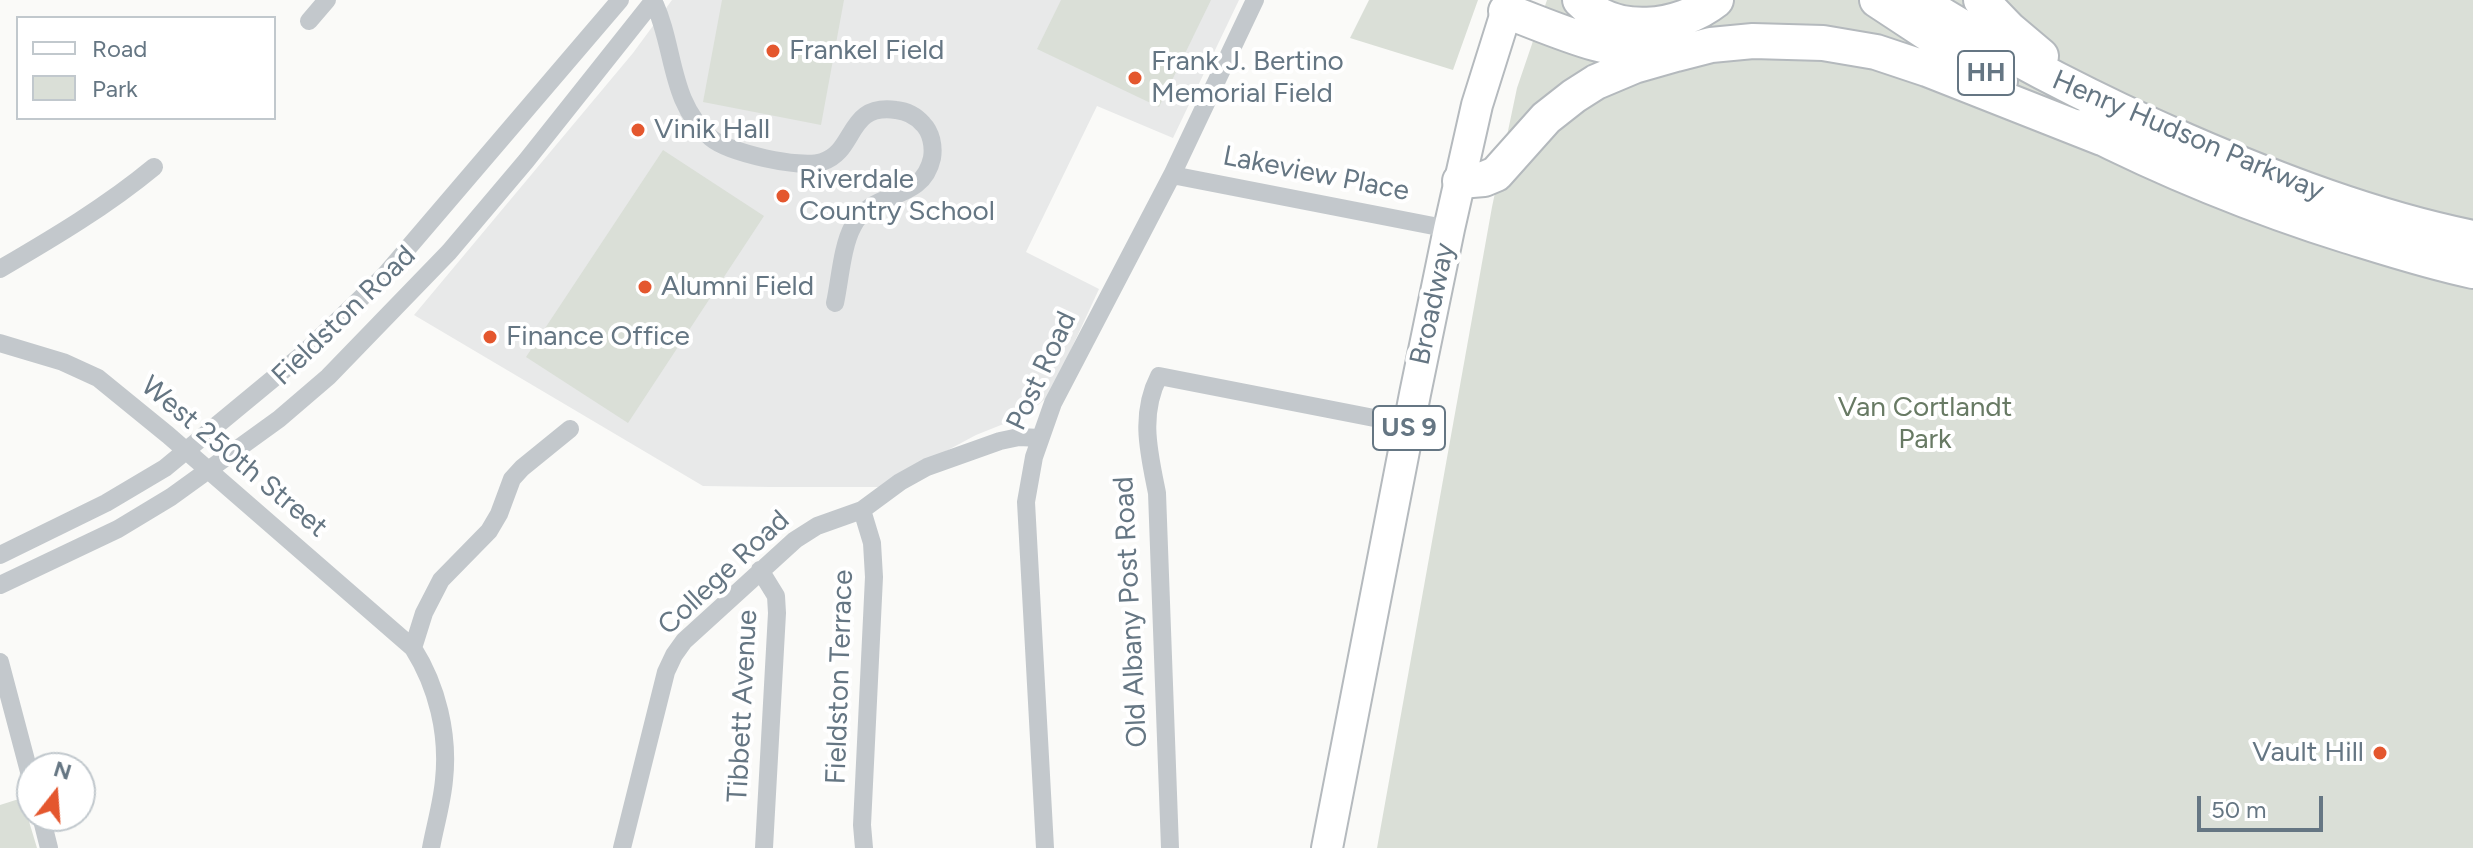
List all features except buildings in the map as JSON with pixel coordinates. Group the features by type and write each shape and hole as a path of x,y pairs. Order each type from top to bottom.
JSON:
{"highway":[{"path":"1580,0 1602,17 1646,25 1688,16 1716,0"},
{"name":"Henry Hudson Parkway","path":"1877,0 2008,86 2113,125 2208,150 2295,185 2418,225 2473,238"},
{"name":"Henry Hudson Parkway","path":"1918,0 2013,58 2185,177 2299,220 2431,262 2473,271"},
{"path":"1981,0 2113,125"},
{"path":"1508,5 1591,42 1624,50 1656,52 1775,40 1863,49 2113,125"},
{"path":"1460,181 1484,179 1496,174 1546,118 1581,90 1634,66 1701,47"}],"main road":[{"name":"Broadway","path":"1327,848 1449,229 1484,80 1508,5"}],"street":[{"path":"309,21 327,0"},
{"name":"Fieldston Road","path":"0,555 106,503 165,468 303,354 384,276 620,0"},
{"path":"654,0 666,29 686,109 706,133 728,148 744,154 808,165 825,162 840,151 856,123 869,113 886,109 902,111 916,117 925,126 933,149 928,170 914,187 876,201 852,226 835,303"},
{"name":"Fieldston Road","path":"0,585 118,529 171,497 279,419 328,377 449,252 654,0"},
{"name":"Post Road","path":"1045,848 1026,502 1034,457 1053,403 1172,175 1255,0"},
{"path":"0,269 127,189 154,167"},
{"name":"Lakeview Place","path":"1172,175 1449,229"},
{"name":"West 250th Street","path":"0,343 63,362 98,378 413,648"},
{"name":"Old Albany Post Road","path":"1170,848 1157,493 1146,427 1152,389 1159,376 1410,425"},
{"path":"431,848 444,780 444,745 441,716 427,670 413,648 424,613 441,580 489,531 512,479 570,429"},
{"name":"College Road","path":"622,848 666,672 684,641 760,570 817,526 862,510 927,467 1000,441 1019,437 1040,438"},
{"name":"Fieldston Terrace","path":"862,510 872,543 874,577 862,825 864,848"},
{"name":"Tibbett Avenue","path":"760,570 776,596 777,613 764,848"},
{"path":"0,662 24,752"}],"shaded area":[{"name":"Riverdale Country School","path":"672,0 1239,0 1173,138 1097,106 1026,252 1099,289 1050,395 1026,415 976,435 879,487 770,487 703,486 414,315 633,53"}],"green space":[{"name":"Frankel Field","path":"722,0 844,0 821,125 703,102"},
{"name":"Frank J. Bertino Memorial Field","path":"1061,0 1211,0 1159,107 1037,49"},
{"path":"1369,0 1478,0 1453,70 1350,38"},
{"name":"Van Cortlandt Park","path":"1547,0 2473,0 2473,848 1377,848 1492,207 1517,88"},
{"name":"Alumni Field","path":"663,150 764,216 628,423 526,357"},
{"path":"16,800 16,832 32,832 37,848 0,848 0,805"}],"place":[{"name":"Frankel Field","path":"773,51"},
{"name":"Frank J. Bertino Memorial Field","path":"1135,78"},
{"name":"Vinik Hall","path":"638,130"},
{"name":"Riverdale Country School","path":"783,196"},
{"name":"Alumni Field","path":"645,287"},
{"name":"Finance Office","path":"490,337"},
{"name":"Vault Hill","path":"2380,753"}]}
